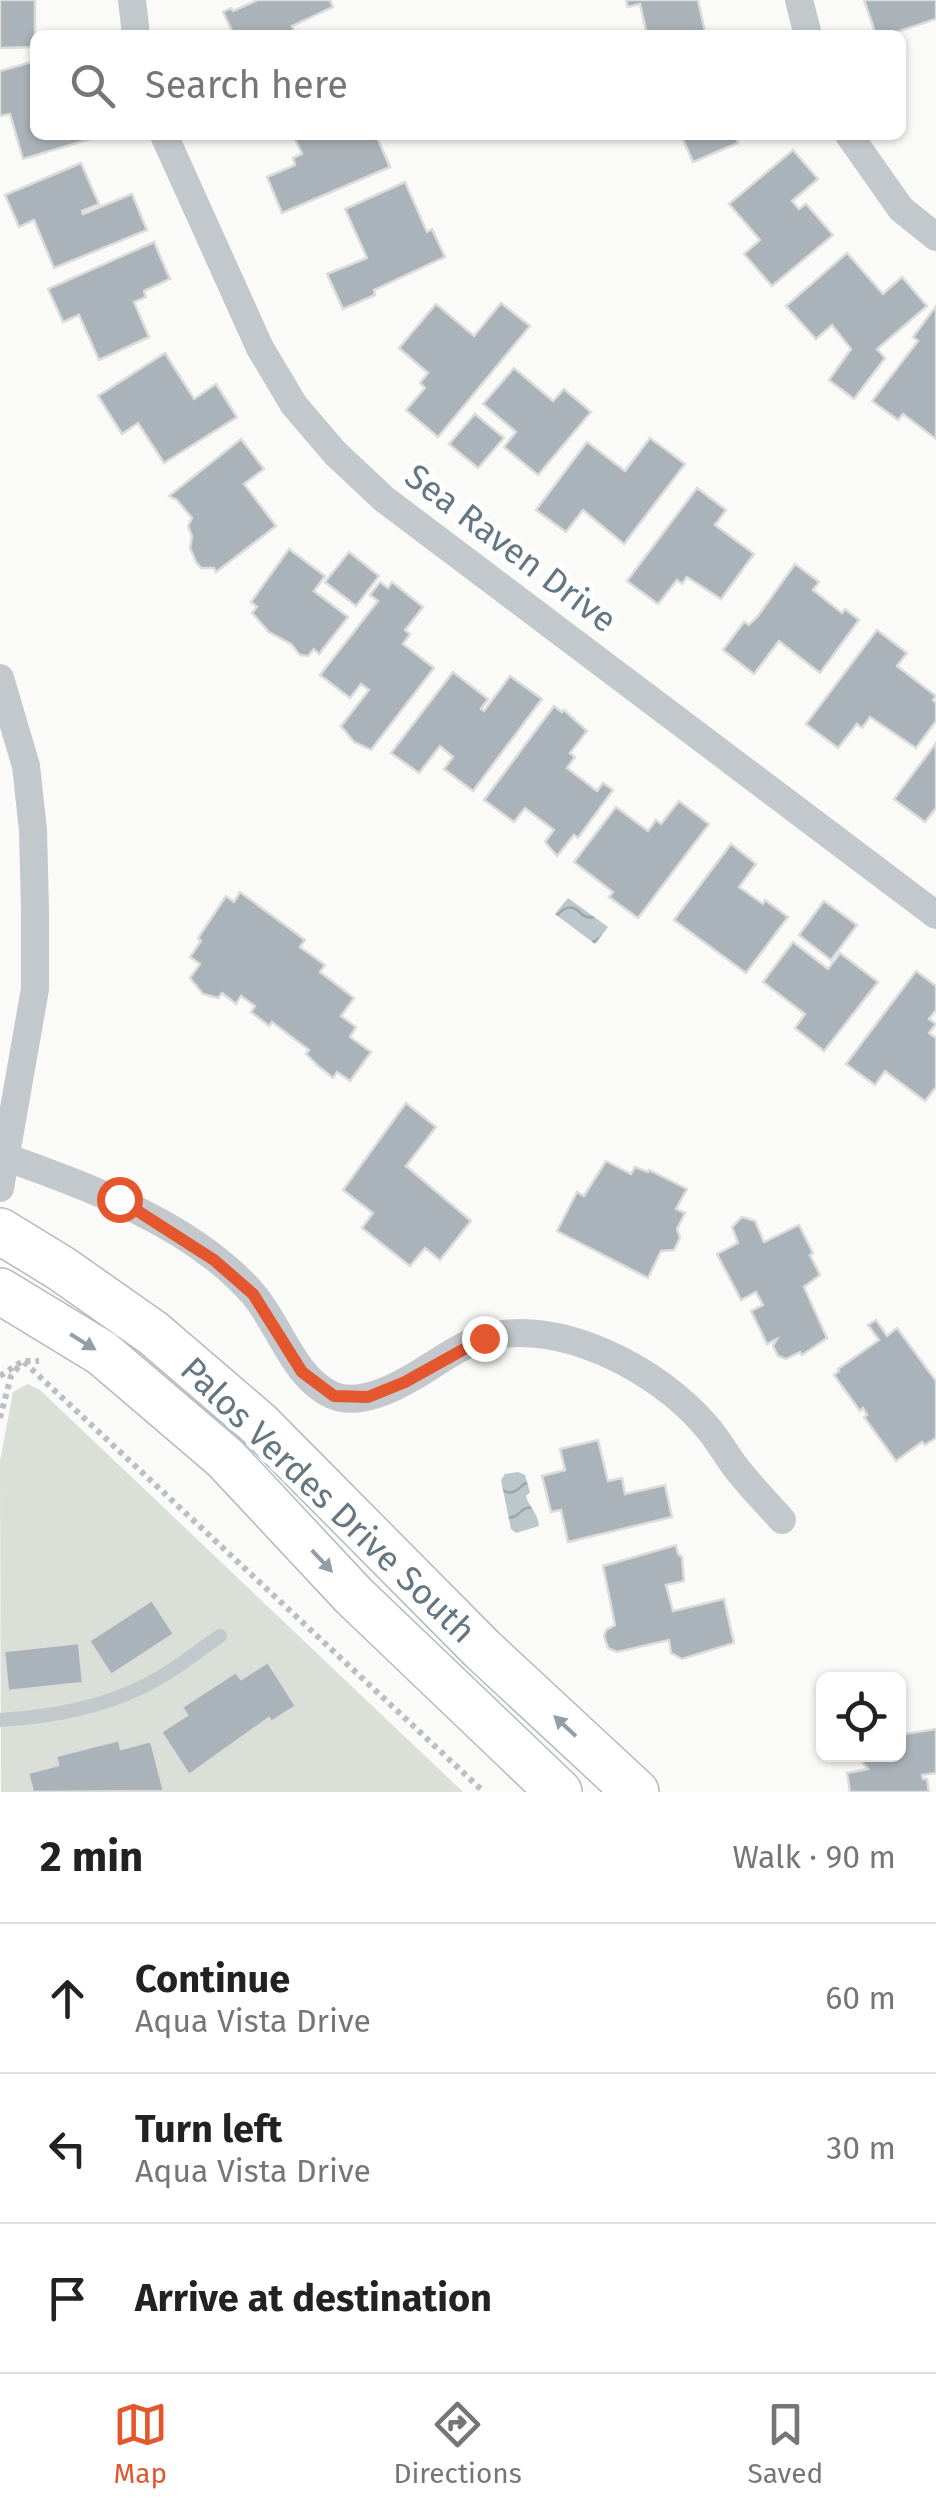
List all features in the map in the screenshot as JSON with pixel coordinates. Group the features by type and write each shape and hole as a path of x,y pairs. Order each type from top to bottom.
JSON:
{"main road":[{"name":"Palos Verdes Drive South","path":"0,1231 153,1333 258,1424 468,1636 636,1792"},
{"name":"Palos Verdes Drive South","path":"0,1291 102,1353 225,1458 354,1596 560,1792"}],"street":[{"path":"132,0 135,30"},
{"path":"799,0 807,30"},
{"name":"Sea Raven Drive","path":"166,140 260,348 294,406 335,453 384,499 936,916"},
{"path":"853,140 901,209 936,237"},
{"path":"0,678 26,766 35,910 35,989 0,1188"},
{"path":"5,1157 119,1199 214,1260 253,1294 302,1372 334,1396 368,1397 405,1382 484,1338 561,1336 649,1376 705,1424 738,1471 782,1520"}],"lane":[{"path":"0,1720 58,1714 108,1702 146,1686 220,1636"}],"path":[{"path":"0,1376 23,1361"},
{"path":"0,1418 11,1376 23,1361"},
{"path":"23,1361 484,1792"}],"shaded area":[{"path":"28,1384 40,1390 463,1792 1,1792 0,1461 13,1392"}],"water":[{"path":"568,898 608,927 595,944 555,914"},
{"path":"505,1474 525,1475 530,1492 526,1496 539,1526 516,1533 511,1529 501,1480"}],"building":[{"path":"0,0 35,0 35,30 30,30 30,47 0,48"},
{"path":"258,0 330,0 333,7 292,26 294,30 232,30 223,12 231,8 233,11"},
{"path":"626,0 698,0 705,30 646,30 640,4 628,7"},
{"path":"864,0 936,0 936,19 903,30 874,30"},
{"path":"30,62 30,140 87,140 23,159 10,114 0,116 0,71"},
{"path":"295,140 378,140 390,167 282,213 267,177 295,165 293,158 302,154"},
{"path":"683,140 737,140 738,143 693,162"},
{"path":"793,150 818,179 792,201 799,209 806,204 833,235 772,286 744,254 760,240 729,204"},
{"path":"81,163 99,204 82,211 83,214 132,194 147,230 54,268 34,220 19,227 5,195"},
{"path":"405,182 427,232 432,229 445,257 343,309 327,274 367,258 345,209"},
{"path":"154,242 170,279 144,291 146,297 134,302 149,337 99,360 79,315 63,322 48,289"},
{"path":"847,253 883,294 902,277 927,306 877,349 885,358 854,399 829,380 851,349 832,325 816,339 786,306"},
{"path":"501,303 530,326 438,437 406,410 425,388 420,383 428,373 399,348 436,304 474,336"},
{"path":"936,306 936,439 903,414 898,420 872,401 918,341 913,337"},
{"path":"165,353 194,399 216,384 237,417 164,463 138,423 122,434 98,396"},
{"path":"514,368 553,401 564,389 591,412 538,475 504,447 516,432 483,404"},
{"path":"475,414 504,438 478,468 449,444"},
{"path":"650,438 685,464 624,544 583,510 566,532 536,510 587,442 625,471"},
{"path":"241,439 264,469 244,484 276,526 216,572 214,568 201,568 196,562 188,526 192,518 169,496"},
{"path":"697,488 726,510 715,525 754,554 721,599 687,577 682,584 677,580 658,604 627,581"},
{"path":"289,549 325,576 314,591 348,617 319,654 314,649 308,656 300,655 291,644 269,632 252,613 257,607 251,602"},
{"path":"349,552 379,576 356,606 325,582"},
{"path":"795,564 819,582 813,590 842,613 845,609 859,620 820,673 779,641 754,674 723,650 744,622 749,625 758,616"},
{"path":"380,582 388,588 392,582 423,607 405,630 410,634 403,644 434,668 371,750 354,742 341,726 369,690 361,684 350,698 320,675 378,601 370,595"},
{"path":"877,630 907,653 897,666 936,696 936,721 916,748 870,717 862,728 857,724 838,748 806,724"},
{"path":"453,672 488,699 481,709 484,711 510,676 542,699 473,791 444,769 453,757 440,746 419,773 391,753"},
{"path":"554,706 587,731 570,753 575,757 567,768 597,791 603,783 613,790 578,838 574,835 557,856 545,842 554,830 525,808 514,822 484,800"},
{"path":"936,743 936,808 925,822 894,799"},
{"path":"679,801 709,824 638,918 609,897 613,892 574,862 616,807 648,831 656,820 661,824"},
{"path":"731,844 756,864 739,887 788,917 746,973 674,920"},
{"path":"240,892 305,940 300,947 325,965 320,972 354,998 341,1016 356,1027 350,1037 371,1052 350,1081 337,1072 333,1078 306,1054 309,1050 272,1022 269,1026 251,1012 255,1006 241,996 236,1004 222,993 218,998 203,994 190,978 200,964 190,957 201,941 198,938 226,896 234,902"},
{"path":"824,901 857,925 831,960 799,935"},
{"path":"793,942 828,969 840,953 878,982 824,1051 795,1028 805,1014 763,982"},
{"path":"916,971 936,986 936,1010 929,1019 936,1024 929,1033 936,1038 936,1087 925,1101 885,1071 875,1085 846,1064"},
{"path":"406,1103 436,1127 406,1166 471,1221 440,1260 425,1248 410,1266 362,1228 373,1213 343,1190"},
{"path":"606,1161 631,1174 635,1167 649,1170 687,1189 676,1209 685,1213 677,1229 680,1238 674,1250 661,1251 648,1278 557,1231 577,1192 584,1196"},
{"path":"742,1217 755,1221 764,1242 799,1225 813,1253 810,1255 820,1275 804,1287 827,1338 802,1355 800,1352 786,1359 778,1356 773,1346 777,1339 767,1344 751,1311 763,1305 756,1292 741,1300 717,1254 738,1243 732,1227"},
{"path":"876,1320 887,1336 897,1328 936,1381 936,1438 925,1445 922,1442 896,1461 864,1417 867,1415 863,1408 860,1411 834,1375 879,1340 868,1325"},
{"path":"598,1440 608,1481 622,1478 625,1494 665,1485 672,1517 568,1542 561,1510 551,1512 542,1476 565,1470 560,1449"},
{"path":"676,1545 682,1557 684,1581 666,1585 673,1611 724,1599 734,1643 682,1659 671,1653 669,1640 617,1652 608,1648 604,1636 615,1625 603,1566"},
{"path":"152,1600 174,1634 111,1675 89,1641"},
{"path":"79,1643 83,1683 8,1691 4,1651"},
{"path":"268,1662 296,1706 271,1722 269,1718 189,1775 161,1732 187,1715 182,1707 236,1672 241,1679"},
{"path":"936,1729 936,1773 922,1775 927,1779 929,1792 850,1792 847,1773 868,1769 862,1762 906,1762 906,1734"},
{"path":"119,1740 121,1749 151,1741 164,1791 33,1792 28,1773 58,1765 56,1756"}],"route":[{"path":"119,1199 168,1227 253,1294 302,1372 334,1396 368,1397 405,1382 484,1338"}]}
